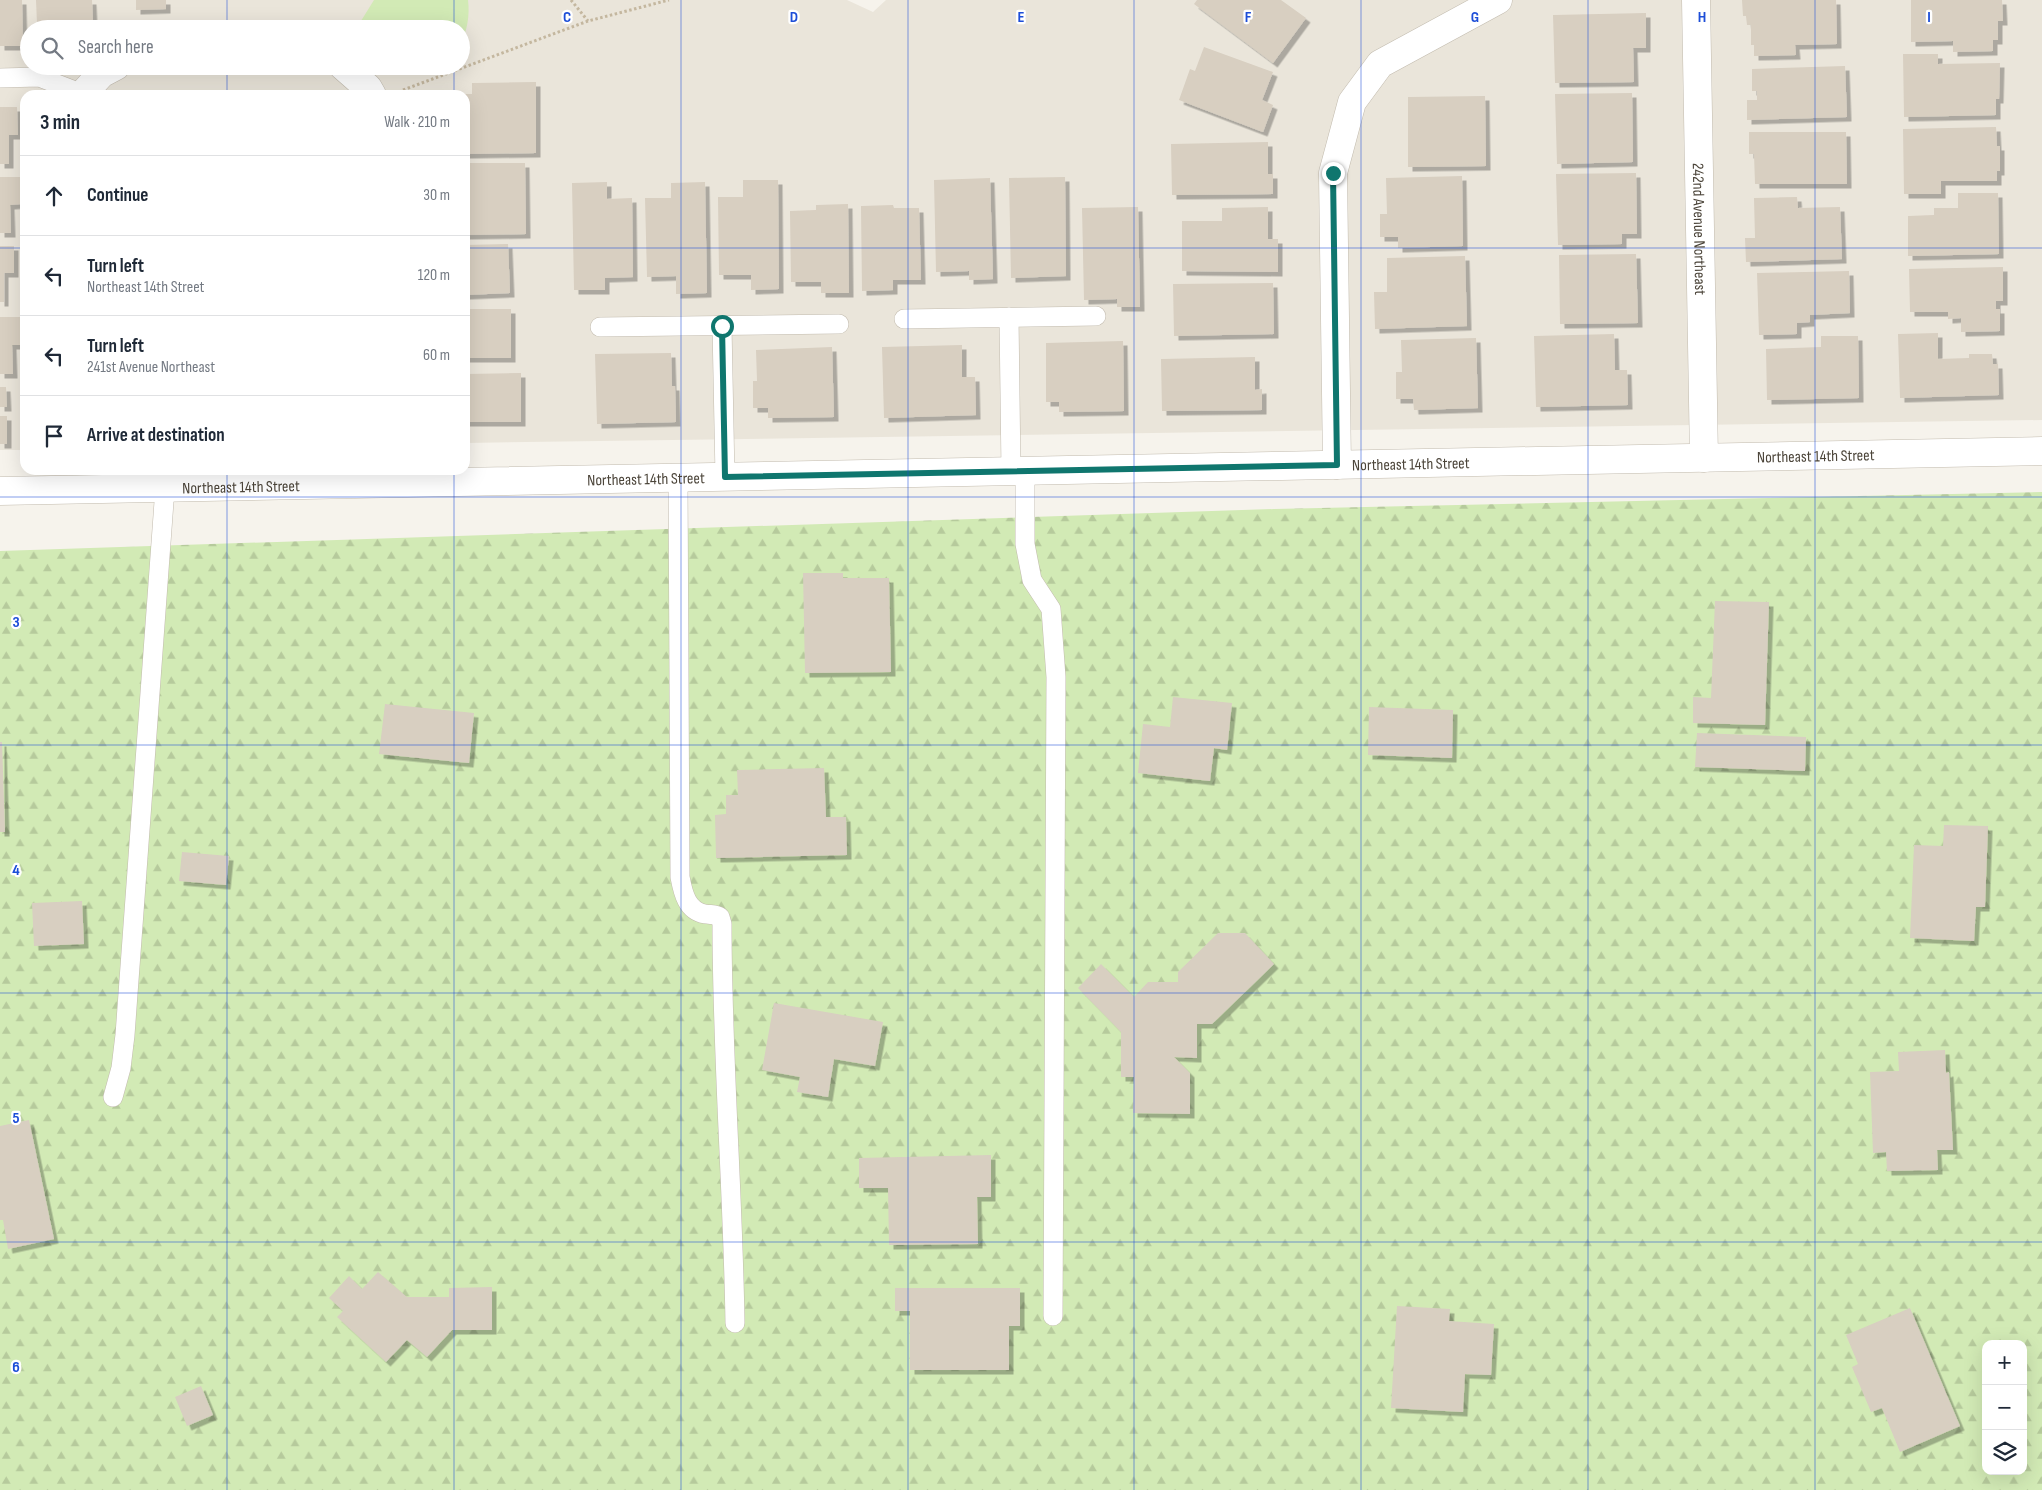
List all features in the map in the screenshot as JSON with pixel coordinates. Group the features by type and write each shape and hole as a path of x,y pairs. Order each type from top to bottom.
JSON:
{"street":[{"path":"1337,465 1333,173 1352,102 1380,64 1498,0"},
{"name":"242nd Avenue Northeast","path":"1696,0 1704,458"},
{"path":"86,90 100,75"},
{"path":"353,75 369,90"},
{"name":"Northeast 14th Street","path":"0,491 73,480 165,488 396,477 678,478 2042,451"}],"lane":[{"path":"0,78 39,77 72,90"},
{"path":"904,319 1096,316"},
{"path":"1010,318 1018,471 1025,544 1032,580 1051,610 1056,677 1053,1316"},
{"path":"600,327 839,324"},
{"path":"722,326 725,477"},
{"path":"678,478 680,878 685,899 692,907 702,913 717,915 720,917 722,924 735,1323"},
{"path":"114,1097 121,1068 125,1035 165,488"}],"path":[{"path":"571,0 588,21"},
{"path":"470,65 588,21 669,0"},
{"path":"404,90 444,75"}],"shaded area":[{"path":"0,0 847,0 873,12 886,0 2042,0 2042,420 470,443 470,90 20,90 20,450 0,450"}],"green space":[{"path":"374,0 468,0 468,20 362,20"},
{"path":"2042,492 2042,1490 0,1490 0,551 1274,509"}],"building":[{"path":"0,0 22,0 20,46 0,46"},
{"path":"36,0 92,0 93,20 37,20"},
{"path":"136,0 166,0 166,9 136,10"},
{"path":"1197,0 1281,0 1306,18 1273,63 1194,4"},
{"path":"1742,0 1836,0 1837,44 1795,45 1796,55 1754,56 1754,45 1751,45 1751,25 1747,25 1746,16 1743,16"},
{"path":"1911,0 2002,0 2003,21 1998,21 1998,40 1993,40 1993,51 1953,52 1953,41 1911,42"},
{"path":"1646,13 1646,48 1633,48 1634,82 1555,83 1553,15"},
{"path":"1204,47 1273,72 1262,100 1273,105 1263,132 1179,100 1190,69 1195,71"},
{"path":"1903,54 1938,54 1938,64 2000,63 1999,99 1996,99 1996,115 1904,117"},
{"path":"1845,66 1847,117 1747,120 1747,100 1757,100 1757,91 1752,91 1752,69"},
{"path":"536,82 536,153 470,154 470,94 472,94 472,83"},
{"path":"1632,93 1633,162 1557,164 1555,94"},
{"path":"1485,96 1486,166 1408,167 1408,97"},
{"path":"0,107 17,107 18,135 9,135 9,164 0,164"},
{"path":"1996,127 1997,146 2000,146 2000,171 1997,171 1997,181 1941,181 1941,194 1904,194 1903,129"},
{"path":"1749,132 1846,132 1847,184 1755,184 1754,154 1749,154"},
{"path":"1268,142 1268,174 1273,174 1273,194 1172,195 1171,144"},
{"path":"470,163 525,163 526,234 470,235"},
{"path":"1636,173 1637,234 1622,234 1622,244 1558,245 1556,174"},
{"path":"1462,176 1463,246 1398,248 1398,237 1380,237 1380,214 1387,214 1386,178"},
{"path":"0,177 20,177 20,204 10,205 11,233 0,233"},
{"path":"1065,177 1066,276 1011,278 1009,178"},
{"path":"990,178 993,279 969,280 969,271 936,272 934,180"},
{"path":"743,180 778,180 779,289 751,290 751,275 719,275 718,197 743,197"},
{"path":"607,182 607,199 632,198 633,277 605,278 605,290 574,290 572,183"},
{"path":"705,182 707,293 676,294 676,276 647,277 645,198 671,198 671,183"},
{"path":"1958,193 1998,193 1999,254 1908,256 1908,216 1934,215 1934,208 1958,208"},
{"path":"1797,197 1798,208 1840,207 1842,259 1746,262 1745,238 1755,238 1754,198"},
{"path":"848,204 849,293 821,293 821,282 791,282 790,211 816,210 816,205"},
{"path":"893,205 894,208 919,208 921,280 893,280 893,290 862,291 861,206"},
{"path":"1138,207 1140,307 1117,307 1117,299 1084,300 1082,208"},
{"path":"1268,207 1268,239 1278,239 1278,272 1182,271 1182,221 1222,221 1222,208"},
{"path":"508,244 510,293 470,295 470,245"},
{"path":"0,246 14,246 14,273 4,273 4,302 0,302"},
{"path":"1636,254 1638,323 1560,324 1559,255"},
{"path":"1465,256 1467,326 1375,329 1374,292 1387,292 1387,258"},
{"path":"2003,267 2003,301 1996,301 1996,309 2000,309 2000,331 1961,332 1961,318 1948,319 1948,312 1910,312 1909,269"},
{"path":"1849,271 1850,313 1810,315 1810,322 1797,323 1797,334 1759,335 1757,273"},
{"path":"1273,283 1274,334 1174,336 1173,284"},
{"path":"470,309 511,309 511,358 470,358"},
{"path":"0,317 20,317 20,345 12,345 13,374 0,374"},
{"path":"1938,333 1938,359 1969,358 1969,354 1992,354 1993,364 1998,364 1999,395 1900,398 1898,334"},
{"path":"1614,334 1615,370 1627,370 1628,405 1536,407 1534,336"},
{"path":"1821,336 1858,336 1859,398 1767,400 1766,349 1821,347"},
{"path":"1476,338 1478,408 1414,410 1413,399 1396,399 1396,372 1402,372 1401,340"},
{"path":"1123,341 1124,411 1059,412 1059,402 1046,402 1046,343"},
{"path":"962,345 962,377 975,377 976,415 884,418 882,347"},
{"path":"832,347 834,417 768,418 768,408 753,408 753,381 757,381 756,350"},
{"path":"671,353 672,386 675,386 676,422 597,424 595,354"},
{"path":"1255,357 1255,390 1262,389 1262,410 1162,411 1161,359"},
{"path":"521,373 521,422 470,422 470,374"},
{"path":"0,387 6,387 7,407 0,407"},
{"path":"0,416 7,416 7,444 0,444"},
{"path":"803,573 843,573 843,578 889,578 891,672 805,673"},
{"path":"1715,601 1769,602 1765,725 1693,723 1693,697 1711,698"},
{"path":"1173,697 1232,703 1227,750 1214,748 1210,781 1138,773 1143,724 1170,727"},
{"path":"385,704 474,713 469,763 379,754"},
{"path":"1369,707 1453,710 1452,758 1368,755"},
{"path":"1697,733 1806,737 1805,771 1695,767"},
{"path":"0,742 2,742 5,832 0,832"},
{"path":"824,768 826,817 846,817 847,855 716,858 715,815 726,814 726,795 738,795 737,770"},
{"path":"1944,825 1988,826 1985,907 1976,907 1974,941 1910,938 1914,845 1943,846"},
{"path":"182,852 229,856 226,885 179,881"},
{"path":"82,901 84,944 34,946 32,903"},
{"path":"1218,933 1245,933 1274,964 1212,1024 1197,1024 1197,1058 1174,1057 1190,1073 1190,1114 1133,1113 1134,1077 1121,1077 1121,1032 1078,988 1101,964 1134,997 1148,982 1178,982 1178,972"},
{"path":"774,1003 883,1022 875,1066 834,1059 828,1097 797,1092 800,1077 762,1070"},
{"path":"1945,1050 1946,1073 1949,1072 1953,1150 1937,1150 1938,1170 1887,1171 1886,1152 1873,1153 1870,1072 1899,1071 1898,1052"},
{"path":"29,1120 54,1239 8,1249 3,1220 0,1220 0,1126"},
{"path":"991,1155 991,1197 977,1197 978,1244 889,1245 888,1188 859,1188 859,1158"},
{"path":"378,1272 407,1297 449,1297 449,1288 492,1287 492,1330 452,1330 427,1357 407,1340 386,1362 337,1317 343,1311 329,1298 349,1276 362,1289"},
{"path":"895,1288 1020,1288 1020,1326 1009,1326 1009,1370 910,1370 910,1311 895,1311"},
{"path":"1397,1306 1450,1309 1449,1321 1494,1324 1491,1375 1465,1374 1463,1412 1391,1408"},
{"path":"1910,1308 1960,1426 1900,1452 1882,1408 1871,1412 1852,1367 1858,1364 1846,1335"},
{"path":"201,1386 213,1415 187,1426 175,1397"}],"route":[{"path":"722,326 725,477 1337,465 1333,173"}]}
